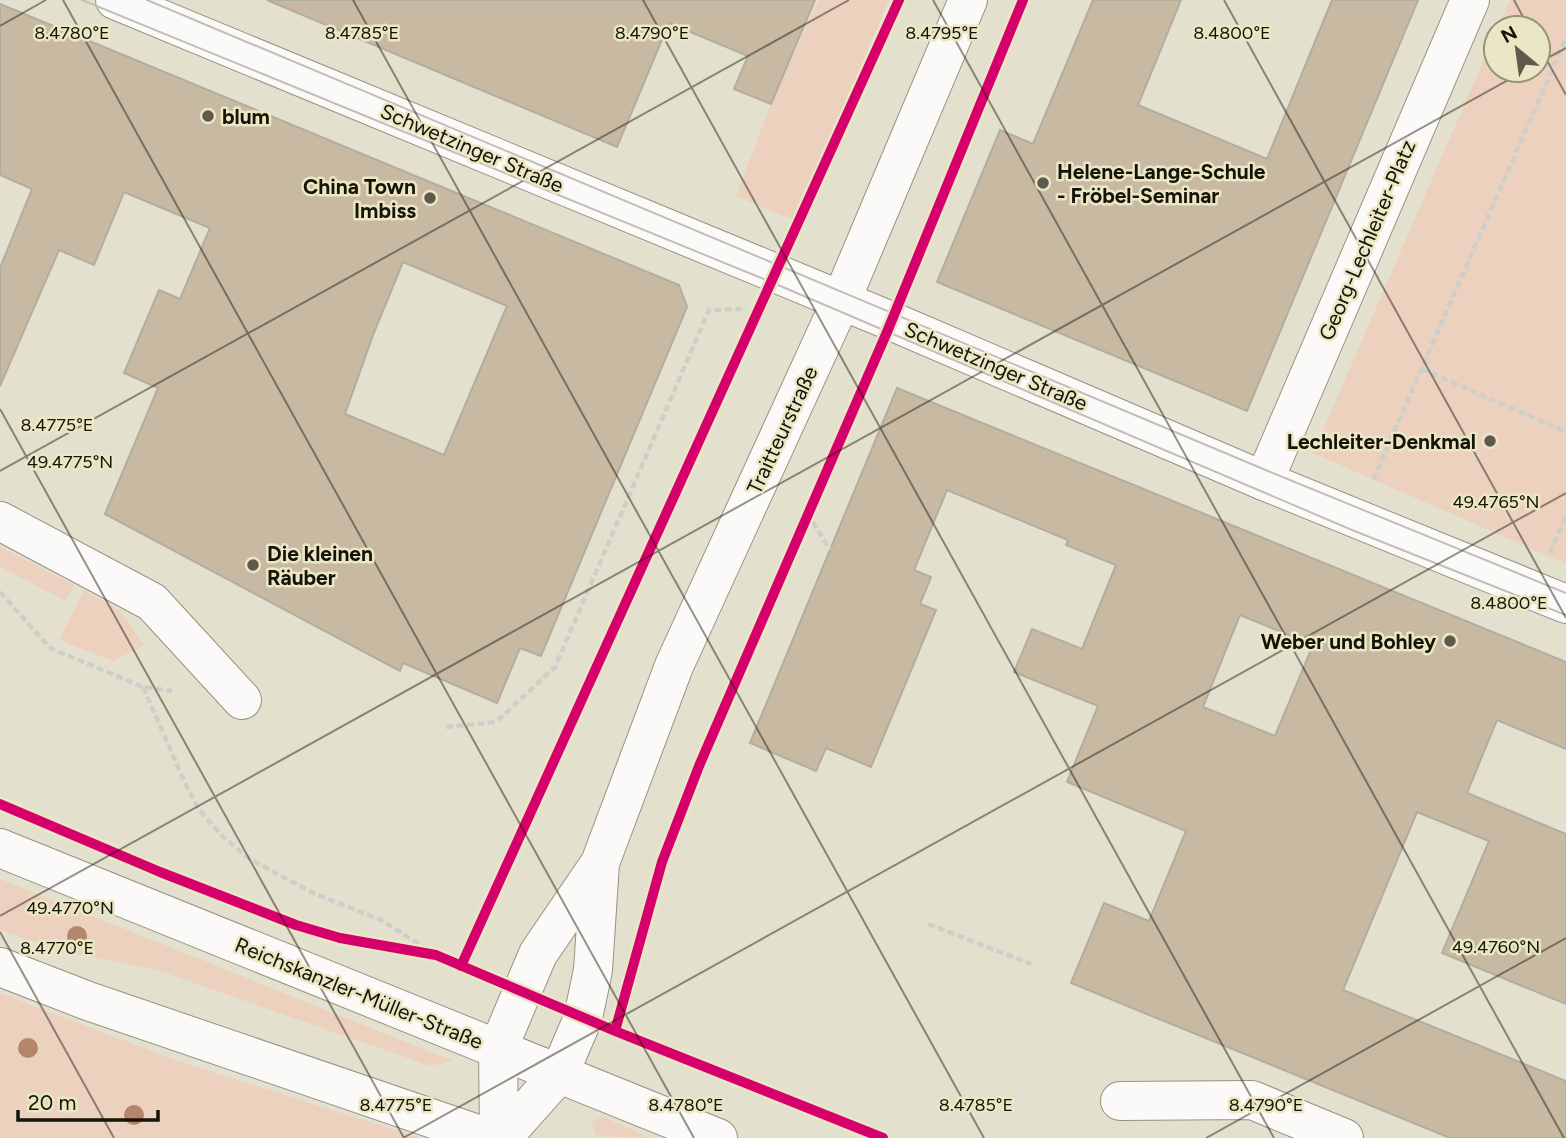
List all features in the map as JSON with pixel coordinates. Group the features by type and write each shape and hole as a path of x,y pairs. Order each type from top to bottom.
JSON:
{"street":[{"name":"Schwetzinger Straße","path":"114,0 841,301 1264,481 1566,604"},
{"name":"Traitteurstraße","path":"501,1138 498,1049 538,954 600,863 674,666 841,301 968,0"},
{"name":"Georg-Lechleiter-Platz","path":"1264,481 1470,0"},
{"path":"0,521 152,602 242,700"},
{"name":"Reichskanzler-Müller-Straße","path":"0,848 718,1138"},
{"name":"Traitteurstraße","path":"501,1138 559,1074 583,1018 593,970 600,863"},
{"path":"0,967 88,1001 489,1138"},
{"path":"1120,1101 1252,1100 1344,1138"}],"path":[{"path":"1370,486 1565,42"},
{"path":"446,727 496,722 555,667 709,310 747,309"},
{"path":"1422,369 1566,432"},
{"path":"807,513 830,550"},
{"path":"1547,559 1566,515"},
{"path":"0,592 50,648 144,687 242,700"},
{"path":"144,687 186,785 198,808 221,835 248,858 313,893 381,920 436,955"},
{"path":"928,924 1031,964"}],"shaded area":[{"path":"819,0 889,0 796,221 736,196 771,104"},
{"path":"1510,0 1566,0 1566,564 1313,453 1482,64 1482,84 1552,84 1552,14 1504,14"},
{"path":"0,547 74,585 66,601 0,567"},
{"path":"84,590 120,611 144,645 114,661 59,640"},
{"path":"0,879 453,1061 430,1066 157,970 57,950 0,930"},
{"path":"0,993 178,1061 420,1138 0,1138"},
{"path":"602,1116 649,1138 596,1136 591,1123"}],"building":[{"path":"267,0 815,0 771,104 734,89 748,56 669,23 617,147"},
{"path":"1093,0 1181,0 1138,105 1267,159 1332,0 1418,0 1247,411 937,282 1000,130 1033,144"},
{"path":"0,4 679,285 687,307 541,656 520,648 497,703 403,663 400,671 105,514 158,388 124,373 159,290 180,299 210,228 124,192 94,265 59,250 0,386 0,268 32,189 0,175","holes":["403,262 507,306 444,455 345,414"]},
{"path":"897,388 1566,662 1566,749 1497,720 1467,793 1566,834 1566,1004 1442,953 1489,841 1417,812 1343,990 1566,1081 1566,1138 1450,1138 1071,983 1104,903 1149,921 1186,831 1067,782 1098,706 1014,672 1032,629 1082,649 1116,565 1066,545 1068,540 947,490 914,570 931,577 920,604 936,610 871,767 826,748 816,771 750,743","holes":["1240,615 1313,645 1275,736 1203,707"]}],"tram line":[{"path":"82,0 771,282 1352,530 1566,615"},
{"path":"147,0 1268,471 1566,593"}],"cycle path":[{"path":"461,966 899,0"},
{"path":"615,1031 662,862 699,766 887,332 1023,0"},
{"path":"0,804 160,872 296,925 340,938 436,955 615,1031 883,1138"}],"place":[{"name":"blum","path":"208,116"},
{"name":"Helene-Lange-Schule - Fröbel-Seminar","path":"1043,183"},
{"name":"China Town Imbiss","path":"430,198"},
{"name":"Lechleiter-Denkmal","path":"1490,441"},
{"name":"Die kleinen Räuber","path":"253,565"},
{"name":"Weber und Bohley","path":"1450,641"}]}
